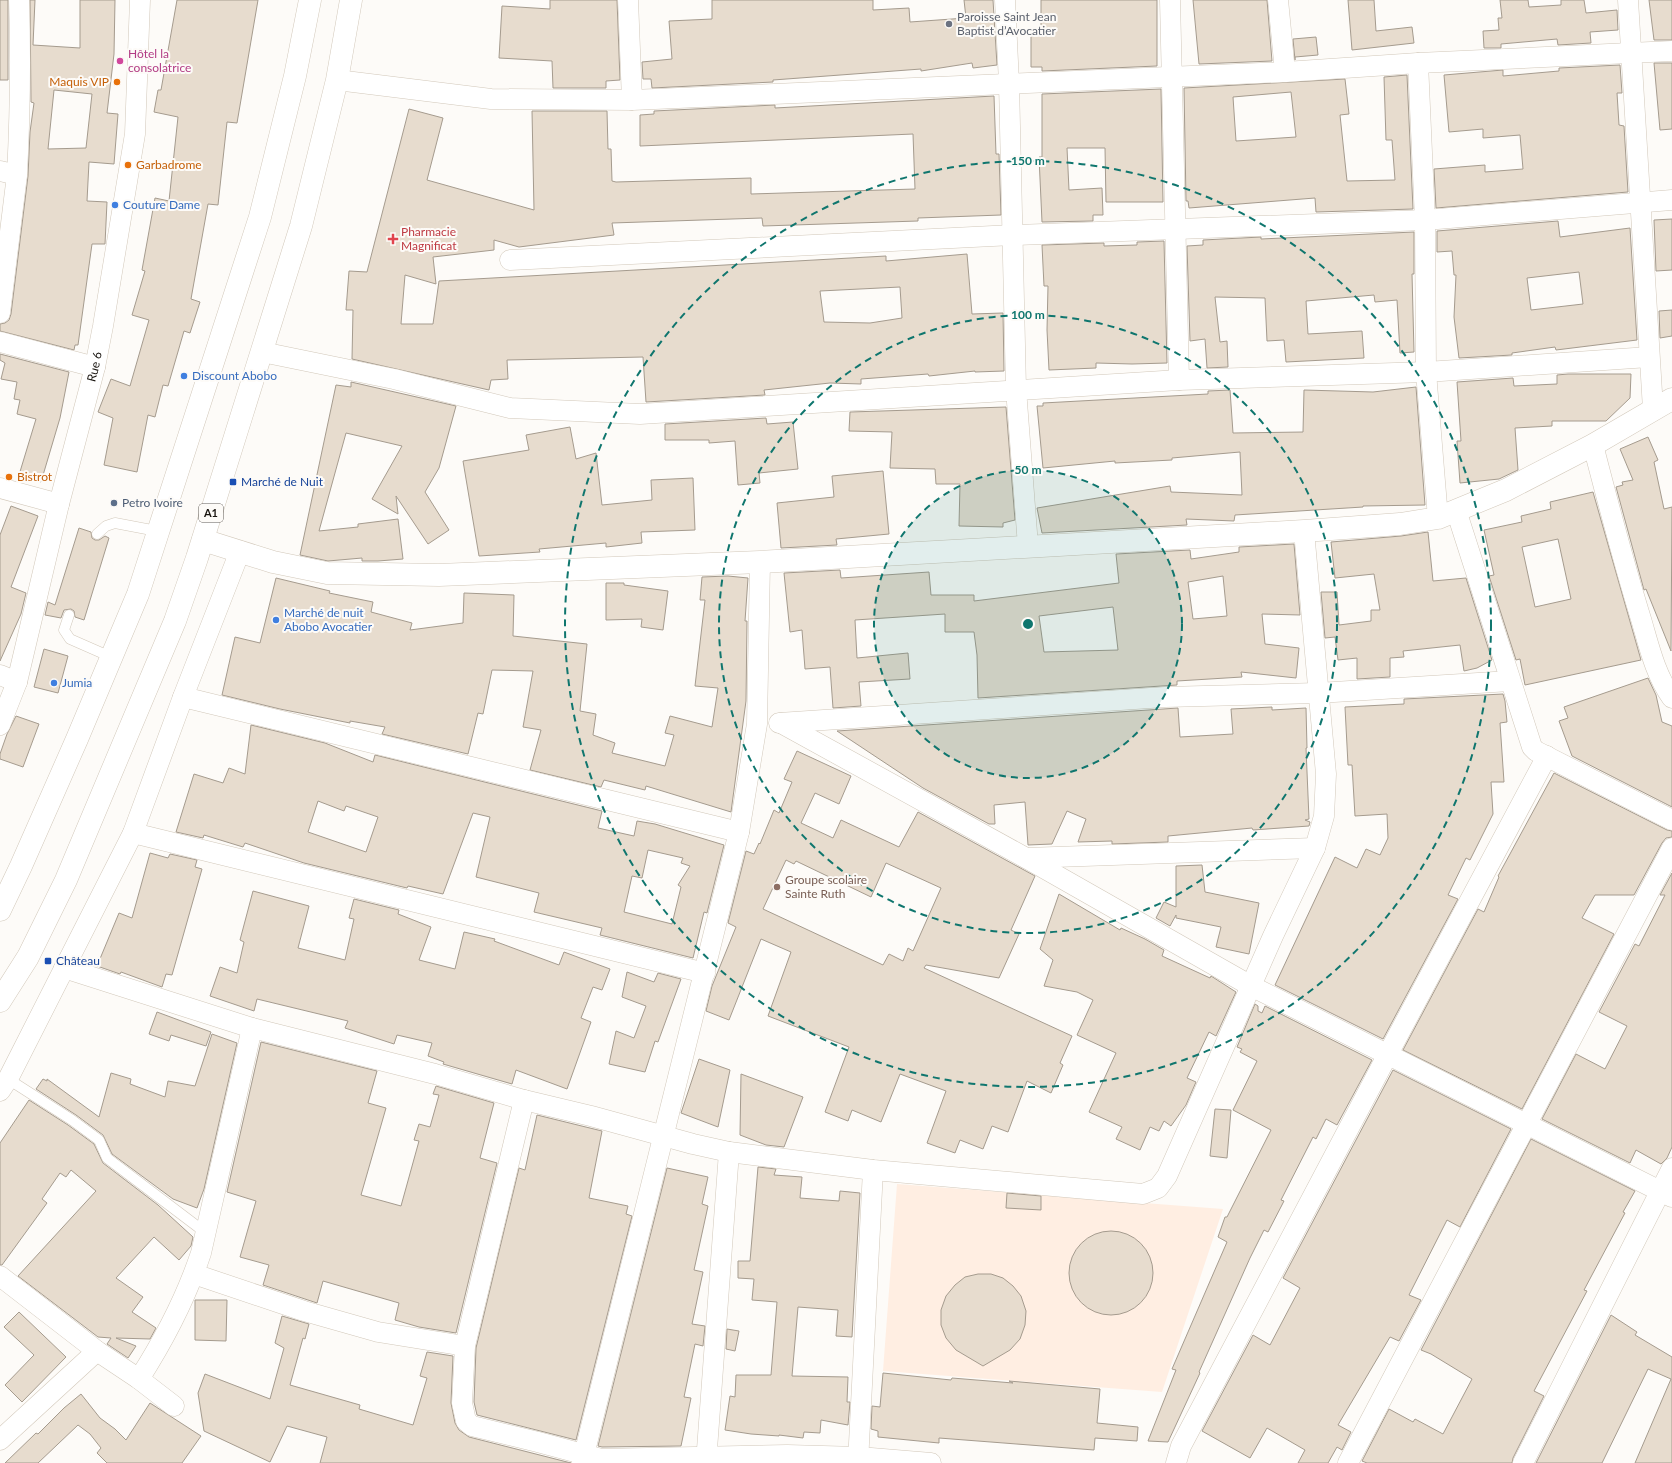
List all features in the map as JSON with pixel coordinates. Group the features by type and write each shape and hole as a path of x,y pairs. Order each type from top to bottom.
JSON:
{"main road":[{"path":"0,910 43,817 138,594 157,531 260,217 295,76 310,0"},
{"name":"A1","path":"0,1001 28,957 66,880 175,621 203,540 301,226 337,80 351,0"},
{"path":"203,540 273,562 327,572 390,575 439,575 760,562 1304,531 1400,524 1447,514 1506,490 1593,445 1663,404"}],"street":[{"path":"0,313 8,173 20,120 19,0"},
{"name":"Rue 6","path":"0,725 9,678 59,504 95,367 134,140 140,0"},
{"path":"628,0 632,100"},
{"path":"1005,0 1009,83 1016,389 1028,546"},
{"path":"1170,0 1179,380"},
{"path":"1278,0 1285,72"},
{"path":"1628,0 1642,202 1649,358 1663,404"},
{"path":"337,80 491,99 632,100 1285,72 1418,63 1672,50"},
{"path":"1418,63 1425,220 1426,372 1447,514 1510,681 1532,748 1672,820"},
{"path":"510,260 1013,235 1425,220 1672,200"},
{"path":"0,342 95,367"},
{"path":"262,352 394,379 510,408 640,414 1016,389 1179,380 1426,372 1649,358"},
{"path":"1593,445 1629,580 1653,659 1664,687 1672,698"},
{"path":"0,488 59,504"},
{"path":"64,968 252,1028 435,1074 524,1100 729,1152 874,1170 1143,1194 1158,1188 1168,1176 1251,986 1315,848 1324,816 1326,774 1304,531"},
{"path":"4,1085 133,833 183,697 240,551"},
{"path":"583,1459 662,1136 705,974 739,832 756,724 760,562"},
{"path":"756,724 1165,697 1318,693 1510,681"},
{"path":"183,697 739,832"},
{"path":"781,723 1026,858 1251,986 1666,1194"},
{"path":"1176,1463 1181,1446 1388,1054 1548,756"},
{"path":"133,833 705,974"},
{"path":"1026,858 1315,848"},
{"path":"1348,1463 1672,848"},
{"path":"139,1379 161,1345 194,1274 206,1233 252,1028"},
{"path":"524,1100 465,1346 462,1403 466,1421 472,1426 538,1442 583,1459 706,1460 787,1455 931,1463"},
{"path":"706,1460 729,1152"},
{"path":"1522,1463 1666,1194 1672,1168"},
{"path":"858,1460 874,1170"},
{"path":"194,1274 304,1311 378,1332 465,1346"},
{"path":"0,1276 97,1351 139,1379 174,1406"},
{"path":"0,1440 97,1351"}],"lane":[{"path":"97,534 106,526 115,523 157,531"},
{"path":"69,615 64,630 70,639 111,657"},
{"path":"4,1085 72,1120 99,1140 106,1158 206,1233"}],"shaded area":[{"path":"897,1184 1223,1209 1162,1392 883,1371"}],"building":[{"path":"0,0 8,0 8,80 0,80"},
{"path":"30,0 35,0 33,45 80,48 80,0 115,0 114,54 107,113 118,114 114,164 89,162 87,201 107,202 105,244 92,244 78,345 75,345 74,350 0,331 0,324 9,320 11,314 28,176 30,132 34,103 31,102","holes":["54,90 92,94 86,148 48,149"]},
{"path":"177,0 258,0 237,123 227,122 218,205 208,204 191,299 200,302 190,333 184,331 168,386 163,385 155,417 148,415 137,472 104,465 113,418 98,412 111,379 130,386 149,320 132,315 145,271 142,270 155,198 169,201 178,117 154,112 158,90 161,90"},
{"path":"550,0 617,0 620,80 606,81 606,88 553,88 552,61 499,58 502,6 550,9"},
{"path":"712,0 873,0 873,10 909,8 910,22 966,18 964,0 993,0 997,65 973,68 972,63 921,71 921,69 773,80 773,82 652,88 651,79 643,79 642,62 672,59 669,21 712,19"},
{"path":"1041,0 1157,0 1157,66 1042,71 1042,67 1031,67 1031,31 1041,31"},
{"path":"1193,0 1267,0 1272,61 1199,64"},
{"path":"1348,0 1374,0 1376,31 1412,27 1414,43 1352,50"},
{"path":"1500,0 1528,0 1529,7 1561,5 1561,0 1584,0 1586,13 1617,10 1618,30 1590,32 1591,43 1558,45 1557,39 1501,44 1501,48 1484,48 1483,31 1499,30 1498,18 1502,18"},
{"path":"1649,0 1672,0 1672,40 1654,40"},
{"path":"1316,37 1318,55 1295,57 1295,60 1293,39"},
{"path":"1654,63 1672,63 1672,129 1660,130"},
{"path":"1620,65 1622,93 1617,93 1619,125 1624,126 1628,192 1436,208 1434,169 1485,165 1485,172 1523,169 1520,135 1483,138 1483,129 1449,132 1444,75 1503,70 1503,76 1559,71 1559,68"},
{"path":"1407,75 1413,209 1316,212 1315,198 1189,208 1188,201 1186,201 1184,88 1345,79 1349,114 1340,115 1347,181 1395,180 1392,140 1386,140 1384,77","holes":["1291,92 1296,137 1236,141 1233,97"]},
{"path":"1161,89 1163,202 1106,202 1105,148 1067,148 1069,190 1102,188 1103,215 1093,215 1093,221 1042,222 1039,157 1042,157 1042,94"},
{"path":"994,96 996,154 999,154 1001,215 918,218 918,221 763,226 762,218 612,223 614,235 519,247 494,240 494,250 433,257 436,284 405,275 401,324 433,324 439,281 886,256 886,261 967,254 972,314 1003,313 1004,371 975,371 929,376 928,374 861,379 861,384 830,383 764,390 765,395 646,402 643,357 507,360 508,379 491,380 489,390 352,359 353,310 346,310 349,271 367,272 409,109 443,118 427,180 534,210 532,111 607,111 608,149 611,149 612,181 616,182 751,178 751,194 915,189 913,134 640,146 640,115 654,114 654,111 775,105 775,108","holes":["900,287 902,318 870,323 824,322 820,291"]},
{"path":"1672,219 1672,270 1656,271 1654,220"},
{"path":"1558,221 1560,237 1630,228 1637,340 1556,350 1555,347 1512,353 1512,355 1459,358 1454,317 1456,275 1454,275 1452,251 1437,252 1437,231","holes":["1579,272 1583,304 1531,310 1527,278"]},
{"path":"1414,232 1414,274 1412,274 1414,352 1400,353 1397,300 1375,302 1374,295 1306,301 1308,334 1362,331 1364,358 1286,362 1284,340 1267,341 1265,298 1215,297 1220,342 1227,341 1228,367 1207,368 1205,339 1190,341 1187,246 1203,245 1203,240"},
{"path":"1164,241 1167,363 1096,363 1096,368 1049,370 1047,330 1048,286 1044,286 1042,245 1104,243 1104,246 1137,245 1137,242"},
{"path":"1672,310 1672,336 1660,338 1659,311"},
{"path":"0,354 69,372 60,418 41,482 19,475 36,419 17,414 20,400 14,399 17,382 1,379 5,363 0,360"},
{"path":"1631,374 1630,398 1606,421 1552,421 1552,426 1515,428 1518,470 1499,479 1460,483 1457,441 1461,441 1457,382 1513,378 1514,386 1557,384 1557,375"},
{"path":"351,382 456,406 439,468 425,492 449,530 428,544 396,496 398,514 372,499 402,446 346,433 319,531 358,527 358,524 398,519 403,559 362,561 362,558 328,561 300,555 336,385 351,387"},
{"path":"1416,387 1425,505 1363,506 1235,515 1234,521 1186,519 1187,525 1042,533 1037,508 1170,486 1171,492 1242,495 1240,452 1172,458 1172,460 1115,463 1115,461 1043,468 1037,406 1043,406 1043,403 1208,394 1208,391 1230,390 1233,433 1303,432 1304,390 1373,392"},
{"path":"1006,407 1015,520 1003,523 1003,527 959,526 960,484 936,484 935,469 890,468 892,432 849,431 850,412"},
{"path":"766,418 767,424 793,422 798,469 759,473 760,483 738,485 735,441 709,443 709,440 665,440 665,424"},
{"path":"570,427 576,459 596,453 602,505 652,500 651,480 693,478 695,530 641,532 642,543 606,547 606,543 539,549 540,552 479,556 463,461 529,450 526,435"},
{"path":"1648,437 1658,460 1654,462 1664,509 1672,507 1671,651 1646,589 1644,590 1616,487 1623,485 1622,482 1633,480 1620,449"},
{"path":"883,471 889,534 836,539 837,545 781,548 777,503 834,497 832,476"},
{"path":"1593,492 1641,660 1525,685 1520,659 1516,660 1489,576 1494,575 1484,530 1522,522 1521,516 1551,509 1550,502","holes":["1558,539 1571,599 1535,607 1522,547"]},
{"path":"11,506 38,516 11,587 26,593 21,614 0,661 0,535"},
{"path":"79,528 91,532 92,538 95,540 99,540 105,536 109,538 84,620 75,617 74,611 71,609 64,610 61,618 45,615 48,602 55,605"},
{"path":"1428,532 1433,581 1466,578 1492,660 1477,668 1464,671 1460,645 1403,651 1404,657 1390,658 1390,677 1357,679 1357,658 1338,660 1335,637 1325,638 1321,592 1337,592 1339,625 1371,621 1371,610 1380,610 1374,574 1335,578 1331,542 1401,536"},
{"path":"1294,544 1300,615 1262,614 1265,644 1299,648 1296,678 1241,672 1242,677 1177,681 1177,685 978,698 977,655 974,632 945,632 945,614 855,620 857,658 908,653 910,679 859,682 861,706 833,708 830,667 805,669 802,630 790,632 784,573 840,570 841,578 929,572 931,595 974,595 974,601 1119,583 1116,554 1190,550 1191,559 1239,552 1239,547","holes":["1223,576 1227,616 1193,619 1188,582","1113,607 1118,650 1044,652 1039,616"]},
{"path":"728,576 748,578 745,621 747,621 746,701 731,812 646,786 645,790 604,780 601,787 530,770 541,730 523,727 533,671 492,670 483,714 478,713 468,754 382,734 385,727 350,721 350,723 280,709 222,695 235,637 260,643 276,578 330,591 329,593 373,602 371,612 412,623 410,630 463,623 464,593 514,595 513,636 587,644 580,711 596,714 593,735 615,743 612,753 665,766 674,735 665,733 670,716 712,727 718,688 695,686 705,600 700,600 702,577"},
{"path":"606,583 624,583 624,585 668,591 663,630 641,627 642,619 606,620"},
{"path":"44,649 68,656 58,693 34,687"},
{"path":"1648,678 1656,695 1662,722 1672,726 1672,807 1572,756 1559,721 1568,718 1564,707"},
{"path":"1503,694 1507,722 1500,723 1504,782 1491,782 1493,814 1470,860 1466,858 1448,895 1458,899 1383,1039 1275,985 1335,857 1357,868 1366,849 1380,855 1388,838 1387,814 1355,816 1352,765 1348,765 1345,707 1404,704 1404,699"},
{"path":"1272,707 1272,710 1306,708 1309,819 1305,820 1310,822 1309,826 1253,830 1252,828 1168,836 1168,842 1112,844 1112,841 1078,842 1086,819 1067,811 1052,844 1028,845 1025,802 994,805 995,824 989,824 923,788 837,731 1178,708 1180,737 1233,734 1231,709"},
{"path":"16,716 39,724 23,767 0,759 0,754 7,734"},
{"path":"251,725 325,743 373,762 375,755 602,811 598,828 634,836 637,821 655,824 724,845 707,913 704,912 693,958 600,935 602,928 534,912 539,893 476,877 490,817 473,813 443,894 408,886 407,888 304,863 245,843 243,847 204,835 203,838 176,832 194,774 223,783 229,768 245,774","holes":["318,801 344,811 346,806 378,817 366,852 308,832","648,850 683,858 681,863 690,866 678,885 681,887 672,924 624,912 632,876 642,878"]},
{"path":"797,751 851,776 839,804 815,793 801,823 833,838 841,820 899,847 918,812 1035,876 1011,930 1019,934 999,978 926,965 924,968 1072,1036 1060,1063 1063,1065 1051,1093 1027,1081 1008,1132 992,1126 983,1149 960,1140 955,1153 927,1143 946,1091 900,1074 881,1122 852,1110 848,1121 825,1112 849,1047 768,1016 791,952 761,939 729,1020 706,1011 712,986 736,927 728,923 746,851 754,854 759,843 760,844 774,810 779,813 792,782 784,779","holes":["786,860 794,864 796,861 871,897 886,863 941,888 913,951 908,948 903,961 889,954 883,965 763,909"]},
{"path":"1554,773 1667,830 1672,831 1672,837 1666,838 1662,843 1634,895 1595,895 1582,918 1614,934 1522,1109 1403,1050 1478,909 1484,912 1499,877 1498,876"},
{"path":"150,853 168,858 170,854 197,860 195,867 202,869 172,975 166,974 162,987 121,972 120,974 97,966 119,913 132,918"},
{"path":"1202,865 1205,892 1259,903 1249,954 1216,947 1221,927 1176,918 1176,915 1170,926 1156,918 1164,902 1176,907 1176,866"},
{"path":"1672,873 1672,1147 1667,1158 1661,1164 1636,1150 1630,1163 1542,1119 1576,1054 1605,1069 1627,1026 1599,1012 1635,944 1639,946 1665,895 1660,895"},
{"path":"253,891 309,906 298,948 345,960 354,919 349,918 354,899 399,910 398,914 431,927 419,960 455,969 464,932 495,939 494,941 559,965 564,952 610,969 602,990 593,987 581,1018 591,1022 567,1089 516,1070 512,1084 443,1064 444,1062 428,1056 432,1043 397,1035 394,1044 345,1028 348,1021 257,999 254,1011 210,996 220,967 237,973 244,942 240,940"},
{"path":"1059,894 1120,930 1121,928 1164,950 1162,956 1210,978 1211,976 1236,992 1216,1036 1209,1032 1187,1078 1196,1082 1186,1105 1171,1126 1164,1121 1159,1131 1150,1127 1140,1150 1116,1139 1122,1127 1089,1112 1116,1053 1077,1035 1093,1000 1077,992 1044,986 1053,960 1040,949"},
{"path":"627,972 654,982 658,973 681,979 658,1042 655,1041 645,1072 609,1064 616,1031 634,1038 646,1006 622,997"},
{"path":"1255,1004 1258,1006 1258,1011 1262,1013 1265,1006 1372,1060 1337,1125 1326,1119 1316,1139 1313,1137 1281,1200 1284,1201 1268,1232 1264,1230 1250,1258 1168,1442 1148,1441 1176,1370 1172,1369 1227,1242 1218,1237 1225,1217 1227,1217 1271,1130 1233,1110 1257,1061 1240,1052 1242,1049 1237,1047"},
{"path":"157,1012 211,1032 206,1046 171,1035 169,1041 149,1034"},
{"path":"212,1034 237,1043 204,1189 197,1208 173,1199 112,1154 103,1135 76,1115 36,1089 43,1079 47,1081 47,1079 99,1117 111,1073 131,1079 130,1084 165,1097 168,1081 195,1086"},
{"path":"261,1042 377,1071 368,1103 386,1108 361,1195 401,1206 419,1141 414,1140 419,1124 430,1127 439,1095 433,1094 436,1086 494,1103 480,1158 497,1163 456,1333 419,1327 395,1320 399,1303 323,1281 317,1303 263,1285 269,1265 240,1257 256,1201 227,1192"},
{"path":"699,1059 730,1070 718,1127 681,1113"},
{"path":"1393,1070 1511,1129 1460,1227 1447,1220 1409,1295 1421,1300 1399,1341 1390,1337 1338,1425 1351,1432 1342,1450 1337,1447 1328,1463 1298,1463 1305,1450 1267,1428 1250,1458 1202,1431 1253,1335 1270,1345 1300,1288 1283,1278"},
{"path":"741,1074 803,1097 784,1147 766,1145 740,1135"},
{"path":"29,1100 94,1144 103,1163 158,1205 193,1237 191,1246 179,1260 154,1237 116,1278 143,1297 132,1312 156,1328 150,1339 116,1338 136,1346 128,1358 107,1344 111,1338 98,1337 18,1276 96,1191 71,1170 66,1177 60,1173 42,1199 47,1203 2,1265 0,1265 0,1143"},
{"path":"1215,1109 1231,1110 1227,1158 1210,1156"},
{"path":"537,1115 602,1131 589,1198 628,1206 626,1214 632,1216 576,1440 477,1415 474,1402 476,1348 519,1168 525,1170"},
{"path":"1531,1139 1635,1191 1584,1290 1587,1291 1534,1391 1544,1396 1513,1458 1512,1463 1367,1463 1362,1461 1389,1409 1413,1422 1415,1419 1443,1434 1472,1379 1431,1354 1421,1350"},
{"path":"758,1167 776,1169 774,1175 802,1177 800,1198 839,1201 840,1191 860,1193 852,1337 836,1336 838,1310 798,1307 792,1376 848,1377 847,1402 850,1402 848,1425 821,1420 820,1433 804,1432 803,1438 751,1434 725,1430 730,1396 735,1397 736,1375 771,1375 777,1302 752,1300 754,1279 738,1278 738,1261 750,1261"},
{"path":"667,1168 708,1177 702,1204 708,1206 694,1270 703,1272 692,1324 705,1326 703,1346 695,1344 684,1397 691,1398 681,1446 602,1447 598,1446"},
{"path":"1007,1193 1041,1196 1041,1210 1006,1208"},
{"path":"1103,1231 1119,1231 1135,1238 1146,1249 1153,1265 1153,1281 1150,1289 1141,1303 1135,1308 1119,1315 1103,1315 1087,1308 1076,1297 1069,1281 1069,1265 1076,1249 1087,1238"},
{"path":"978,1274 991,1274 1003,1278 1013,1286 1021,1296 1026,1311 1025,1325 1020,1339 1010,1350 983,1366 956,1350 946,1338 941,1325 941,1310 946,1296 955,1285 965,1277"},
{"path":"195,1300 227,1300 226,1341 195,1340"},
{"path":"19,1312 66,1357 22,1402 5,1385 34,1355 4,1327"},
{"path":"1611,1315 1637,1332 1635,1335 1672,1357 1672,1463 1635,1463 1671,1379 1648,1369 1602,1463 1536,1463"},
{"path":"282,1316 309,1324 305,1339 303,1338 290,1385 360,1405 359,1409 413,1425 427,1378 420,1376 427,1352 453,1356 451,1403 455,1423 459,1430 469,1437 571,1463 320,1463 327,1437 287,1426 270,1462 204,1431 198,1393 205,1374 270,1399 284,1348 275,1343"},
{"path":"727,1329 739,1331 735,1351 726,1349"},
{"path":"883,1373 951,1380 952,1378 1013,1383 1009,1381 1100,1389 1097,1423 1138,1427 1137,1441 1095,1438 1094,1450 939,1438 939,1443 878,1437 878,1431 871,1429 872,1406 880,1407"},
{"path":"81,1394 100,1418 115,1429 126,1440 150,1403 201,1436 182,1463 107,1463 97,1453 101,1448 90,1434 78,1425 38,1463 5,1463 36,1433 38,1434 64,1408"}],"place":[{"name":"Paroisse Saint Jean Baptist d’Avocatier","path":"949,24"},
{"name":"Hôtel la consolatrice","path":"120,61"},
{"name":"Maquis VIP","path":"117,82"},
{"name":"Garbadrome","path":"128,165"},
{"name":"Couture Dame","path":"115,205"},
{"name":"Pharmacie Magnificat","path":"393,239"},
{"name":"Discount Abobo","path":"184,376"},
{"name":"Bistrot","path":"9,477"},
{"name":"Marché de Nuit","path":"233,482"},
{"name":"Petro Ivoire","path":"114,503"},
{"name":"Marché de nuit Abobo Avocatier","path":"276,620"},
{"name":"Jumia","path":"54,683"},
{"name":"Groupe scolaire Sainte Ruth","path":"777,887"},
{"name":"Château","path":"48,961"}]}
